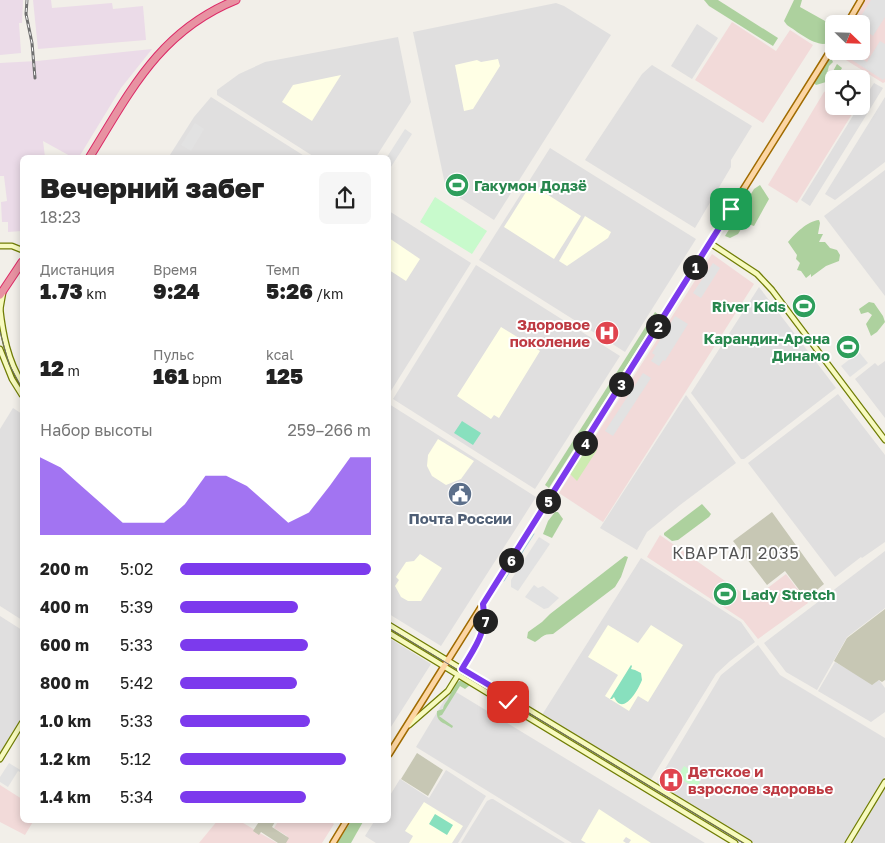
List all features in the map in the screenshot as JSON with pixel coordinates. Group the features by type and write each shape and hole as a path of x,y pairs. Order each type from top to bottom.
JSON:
{"highway":[{"path":"90,155 135,84 166,45 199,19 236,0"},
{"path":"1,294 20,265"}],"main road":[{"path":"852,15 861,0"},
{"path":"391,751 825,59"},
{"path":"710,243 757,274 772,290 885,440"},
{"path":"0,246 12,246 20,249"},
{"path":"1,294 0,310 7,347 20,379"},
{"path":"0,349 12,379 20,392"},
{"path":"462,669 476,646 484,625 483,604"},
{"path":"391,625 749,843"},
{"path":"391,633 735,843"},
{"path":"402,733 416,718 448,691 458,675"},
{"path":"507,704 511,698"},
{"path":"0,759 20,726"},
{"path":"848,843 885,782"},
{"path":"332,843 345,823"}],"shaded area":[{"path":"0,0 23,0 22,23 19,23 21,53 0,55"},
{"path":"33,0 51,0 52,8 112,3 113,9 143,6 146,40 38,49"},
{"path":"865,0 885,0 885,82 883,83 870,75 870,70 862,70 846,60 870,60 870,15 856,15"},
{"path":"871,0 885,0 885,17 873,36 870,34 870,15 862,15"},
{"path":"556,3 611,35 494,220 446,189 413,32"},
{"path":"732,22 776,51 790,30 813,45 763,123 695,80"},
{"path":"697,24 718,38 692,79 671,66"},
{"path":"398,37 411,102 377,155 311,155 217,95 217,90 239,74 265,62"},
{"path":"880,41 885,44 885,78 883,80 852,60 863,60 867,62"},
{"path":"152,49 121,88 80,155 68,155 43,141 45,155 20,155 20,231 8,232 8,222 2,222 1,202 7,201 4,176 0,176 0,63"},
{"path":"498,59 500,66 473,109 464,111 455,65 477,60 481,62"},
{"path":"652,65 752,126 731,160 731,167 695,228 585,160 642,74"},
{"path":"341,75 312,121 282,102 293,85"},
{"path":"874,83 883,88 870,109 870,89"},
{"path":"824,92 825,115 851,115 797,203 768,185"},
{"path":"211,97 303,155 170,155 194,117"},
{"path":"885,97 885,162 835,200 825,194"},
{"path":"853,115 866,115 810,206 801,200"},
{"path":"195,123 204,129 191,151 181,145"},
{"path":"405,129 412,134 391,167 391,155 388,155"},
{"path":"550,148 696,239 625,352 479,260"},
{"path":"885,170 885,296 824,216"},
{"path":"531,184 581,216 554,259 504,227"},
{"path":"391,212 471,263 391,391"},
{"path":"585,216 611,232 608,238 567,266 559,261"},
{"path":"391,239 420,259 406,281 391,271"},
{"path":"712,254 754,284 603,522 559,493"},
{"path":"713,263 720,268 701,298 693,293"},
{"path":"476,265 620,356 535,489 393,399"},
{"path":"759,287 836,388 744,459 741,459 691,393"},
{"path":"675,316 688,324 665,361 663,360 659,366 651,361 655,355 652,353"},
{"path":"501,327 540,351 499,418 494,415 491,419 457,396"},
{"path":"859,352 868,363 850,377 841,366"},
{"path":"885,361 885,418 855,379 875,363 878,366"},
{"path":"643,373 651,378 613,436 605,431"},
{"path":"838,394 885,455 885,542 835,577 748,463"},
{"path":"686,395 736,463 647,532 637,550 600,528"},
{"path":"391,405 536,497 441,646 391,615"},
{"path":"13,408 20,413 20,619 0,606 0,429"},
{"path":"438,439 474,461 461,479 446,485 432,476 427,466 428,455"},
{"path":"772,512 824,584 806,599 785,571 767,585 733,541"},
{"path":"660,535 752,600 786,574 808,603 758,639 743,620 647,557"},
{"path":"539,537 550,544 518,591 511,587 511,580"},
{"path":"885,551 885,608 847,637 817,690 786,672 764,643"},
{"path":"420,554 442,568 421,601 408,601 401,597 395,586 399,580 396,577 406,562 414,561"},
{"path":"641,558 741,622 755,642 716,674 650,781 542,715"},
{"path":"534,585 538,588 543,586 559,598 548,608 544,609 525,597"},
{"path":"885,609 885,680 882,682 879,680 872,685 834,661 847,638"},
{"path":"0,616 20,629 20,720 0,753"},
{"path":"608,625 638,643 651,625 683,645 648,702 638,696 629,711 605,696 618,675 588,657"},
{"path":"391,639 431,664 391,727"},
{"path":"758,645 780,675 885,738 885,776 844,843 754,843 656,784 721,675"},
{"path":"835,662 873,684 879,680 885,688 885,712 871,722 818,691"},
{"path":"451,689 705,843 572,843 416,747"},
{"path":"417,753 443,770 428,796 401,779"},
{"path":"9,763 20,770 8,787 0,782 0,777"},
{"path":"446,770 486,796 458,843 376,843 365,836 373,823 391,823 391,794 400,779 429,798"},
{"path":"0,785 20,798 20,823 32,823 25,835 0,822"},
{"path":"885,789 885,843 853,843 857,835"},
{"path":"491,799 565,843 461,843 487,801"},
{"path":"424,802 463,826 452,843 409,843 413,836 405,831"},
{"path":"599,809 651,843 629,843 631,840 626,837 623,841 626,843 586,843 581,840"},
{"path":"216,823 243,823 277,843 199,843"},
{"path":"258,823 274,823 272,827 289,838 286,843 278,843 261,832 259,835 253,831"},
{"path":"277,823 334,824 322,843 283,843 287,836 274,828"}],"green space":[{"path":"704,0 718,0 778,38 773,46 709,6"},
{"path":"794,0 802,0 800,7 825,21 825,43 808,39 784,21"},
{"path":"829,60 832,60 833,62 828,70 825,70 825,82 816,85 814,83"},
{"path":"837,64 842,68 841,70 834,70"},
{"path":"760,185 769,199 754,226 745,223 738,234 730,238 725,236 754,189"},
{"path":"435,197 487,231 472,254 420,222"},
{"path":"819,220 818,234 823,234 819,242 825,242 830,248 837,250 840,255 839,261 826,266 811,277 811,274 806,278 801,271 797,270 800,263 788,242 806,225"},
{"path":"869,302 874,303 885,322 871,336 866,324 872,315 868,312 861,314 859,309"},
{"path":"655,312 659,315 549,488 545,485"},
{"path":"462,421 481,433 473,445 454,433"},
{"path":"591,444 597,450 577,481 570,474 587,447"},
{"path":"702,504 711,514 709,517 678,540 672,541 664,535 664,533"},
{"path":"555,512 558,512 563,519 552,538 543,534 548,521"},
{"path":"625,556 628,557 621,577 615,587 553,634 545,635 535,642 527,638 528,632"},
{"path":"631,665 631,669 641,673 642,680 630,700 622,704 614,697 610,699"},
{"path":"462,680 470,685 465,689 460,686 442,715 439,716 453,726 452,728 439,720 437,711 443,709 455,685"},
{"path":"684,766 700,776 699,787 696,788 677,777"},
{"path":"435,814 453,825 447,835 429,824"},
{"path":"350,823 362,823 351,843 337,843"}],"waterway":[{"path":"504,581 534,534"}],"tram line":[{"path":"0,332 9,364 20,384"},
{"path":"391,629 743,843"}],"railway":[{"path":"27,0 26,14 32,43 35,78"}],"place":[{"name":"Гакумон Додзё","path":"457,185"},
{"name":"River Kids","path":"804,306"},
{"name":"Здоровое поколение","path":"607,333"},
{"name":"Карандин-Арена Динамо","path":"848,347"},
{"name":"Почта России","path":"460,494"},
{"name":"Lady Stretch","path":"725,594"},
{"name":"Детское и взрослое здоровье","path":"671,780"}],"district":[{"name":"КВАРТАЛ 2035","path":"736,553"}],"route":[{"path":"508,702 511,698 462,669 481,635 485,619 483,604 731,209"}]}
